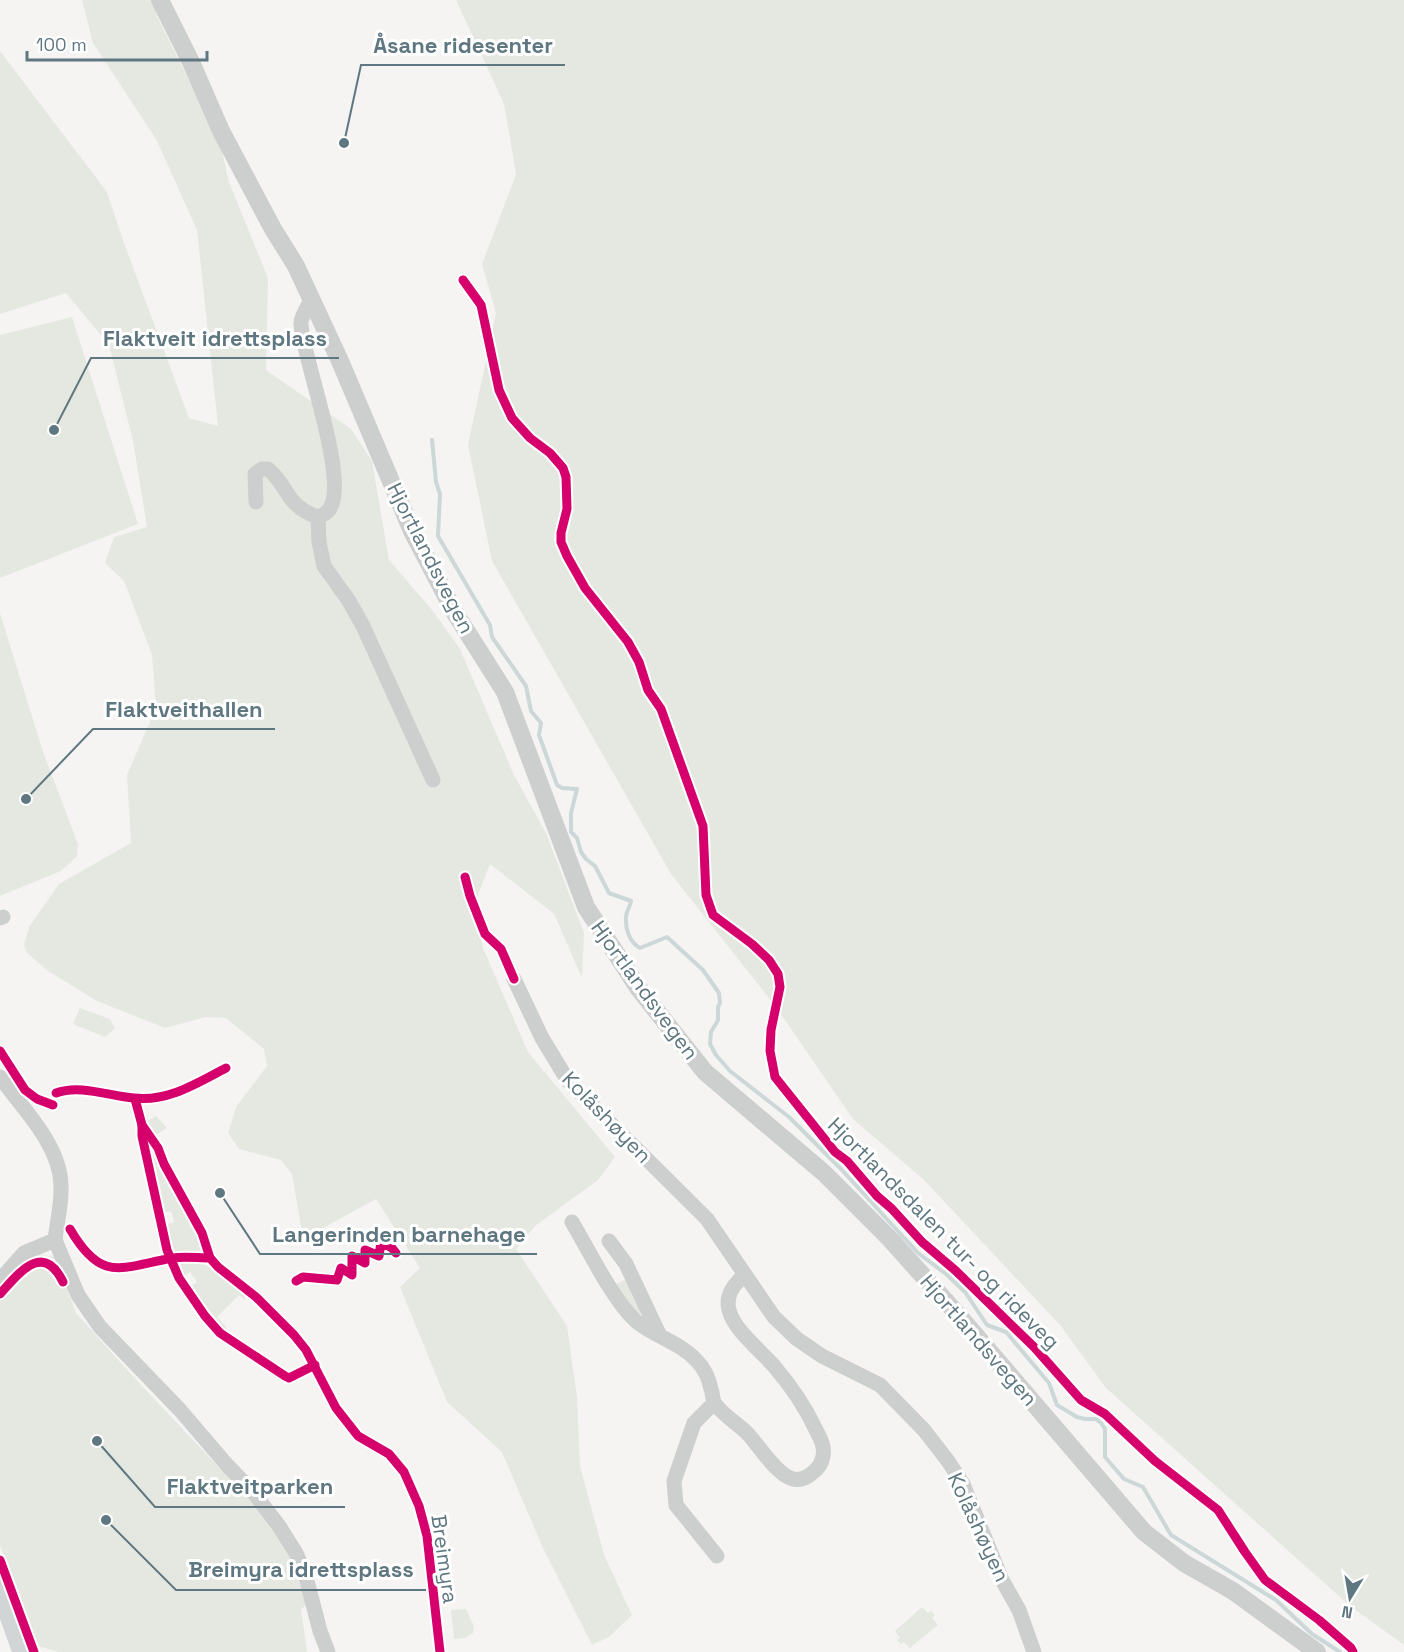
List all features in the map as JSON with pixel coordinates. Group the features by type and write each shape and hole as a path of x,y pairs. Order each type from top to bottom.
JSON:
{"main road":[{"path":"0,1588 24,1652"}],"street":[{"name":"Hjortlandsvegen","path":"160,0 191,62 221,131 273,230 296,266 340,361 412,531 455,613 505,692 586,907 639,989 705,1072 824,1173 890,1239 1144,1532 1184,1563 1233,1591 1317,1652"},
{"path":"311,300 300,323 329,444 334,478 333,500 330,509 318,517"},
{"path":"256,502 255,474 262,469 268,469 288,497 308,514 318,517"},
{"path":"318,517 319,542 324,566 349,601 363,626 433,780"},
{"name":"Kolåshøyen","path":"514,979 542,1038 568,1081 707,1219 774,1317 797,1339 822,1356 880,1385 924,1430 948,1461 963,1484 1002,1580 1018,1610 1035,1652"},
{"path":"0,1077 38,1128 50,1148 58,1169 61,1185 55,1240 78,1295 100,1327 180,1410 253,1492 279,1526 296,1553 306,1577 328,1652"},
{"path":"572,1222 619,1301 634,1320 686,1351 697,1361 705,1372 714,1403 748,1434 782,1475 801,1480 819,1468 824,1456 824,1446 806,1407 775,1367 733,1321 728,1307 729,1295 734,1284 745,1275"},
{"path":"0,1280 24,1253 55,1240"},
{"path":"609,1241 626,1264 659,1334"},
{"path":"714,1403 694,1423 674,1481 676,1505 717,1556"}],"shaded area":[{"path":"82,0 156,0 156,14 220,142 229,182 268,278 266,370 351,429 372,461 389,560 433,611 460,649 514,775 546,833 584,933 582,978 554,914 490,864 474,905 483,948 528,1052 615,1157 598,1180 535,1226 516,1249 567,1326 577,1397 580,1466 604,1555 632,1615 609,1637 592,1645 542,1546 502,1452 447,1402 400,1287 420,1268 376,1199 303,1239 292,1174 281,1160 239,1149 228,1133 236,1107 267,1066 264,1049 226,1018 206,1017 165,1028 97,1001 48,971 27,953 24,945 29,927 59,884 131,843 127,775 156,708 152,655 124,581 105,563 114,537 147,527 133,441 109,345 66,293 0,314 0,51 107,192 189,418 218,426 197,230 156,139 93,43"},
{"path":"456,0 1404,0 1404,1645 1350,1606 1106,1388 1060,1325 923,1179 853,1119 776,1007 671,874 492,561 468,445 496,313 482,264 516,174 504,104"},
{"path":"72,317 138,524 0,578 0,335"},
{"path":"0,613 43,752 78,844 77,856 61,871 0,896"},
{"path":"80,1008 110,1019 115,1028 105,1037 73,1024"},
{"path":"156,1116 167,1128 154,1136 144,1123"},
{"path":"148,1139 200,1238 202,1251 199,1255 172,1255 165,1223 166,1221 167,1224 174,1222 171,1211 165,1212 166,1217 164,1215"},
{"path":"37,1254 55,1257 76,1313 248,1498 285,1545 308,1604 301,1609 307,1652 58,1652 38,1646 0,1546 0,1300 4,1296 0,1290 18,1268"},
{"path":"180,1260 209,1266 245,1295 245,1300 239,1295 217,1317 226,1330 222,1330 211,1319 188,1286 189,1283 192,1285 197,1282 190,1272 185,1275 187,1279 183,1279 174,1261"},
{"path":"630,1277 645,1312 636,1316 613,1286"},
{"path":"922,1607 928,1613 931,1611 935,1615 932,1618 938,1625 910,1648 904,1642 901,1644 897,1640 900,1638 895,1631"},
{"path":"466,1609 474,1626 473,1633 464,1638 454,1639 451,1610"}],"waterway":[{"path":"432,440 436,482 440,494 438,536 490,625 492,637 526,686 531,711 541,723 539,735 557,785 562,788 577,789 571,813 571,832 577,838 581,852 595,866 609,893 631,901 626,921 628,934 633,942 640,948 667,937 703,970 719,993 718,1020 711,1032 710,1044 716,1055 730,1071 789,1117 841,1169 918,1253 965,1292 987,1325 1006,1332 1049,1383 1057,1405 1077,1417 1096,1419 1101,1423 1105,1429 1105,1457 1124,1479 1143,1487 1171,1535 1276,1600 1312,1634 1340,1652"}],"cycle path":[{"name":"Hjortlandsdalen tur- og rideveg","path":"463,280 481,305 499,390 512,418 563,468 566,477 567,509 561,542 567,556 585,588 628,642 639,662 648,690 661,709 703,826 706,895 713,915 752,944 769,960 778,974 780,987 771,1030 770,1051 775,1077 835,1152 847,1161 922,1242 956,1271 1034,1347 1081,1400 1105,1414 1155,1461 1218,1510 1265,1580 1319,1620 1353,1652"},
{"path":"465,877 485,934 501,949 514,979"},
{"path":"0,1051 25,1090 37,1099 53,1105"},
{"path":"56,1093 75,1090 134,1098 159,1097 182,1090 226,1068"},
{"path":"135,1099 142,1125 158,1148 164,1164 202,1233 210,1258"},
{"path":"142,1125 142,1136 167,1250 179,1278 205,1316 220,1333 289,1378 315,1365"},
{"name":"Breimyra","path":"70,1229 92,1258 103,1265 114,1268 177,1257 210,1258 256,1297 294,1335 306,1350 336,1408 358,1436 389,1454 404,1472 419,1506 427,1536 440,1652"},
{"path":"296,1281 303,1277 337,1280 341,1268 352,1275 352,1256 365,1263 365,1250 379,1256 381,1242 396,1253"},
{"path":"0,1294 23,1270 39,1262 55,1270 63,1282"},
{"path":"0,1560 34,1652"}],"place":[{"name":"Åsane ridesenter","path":"344,143"},
{"name":"Flaktveit idrettsplass","path":"54,430"},
{"name":"Flaktveithallen","path":"26,799"},
{"name":"Langerinden barnehage","path":"220,1193"},
{"name":"Flaktveitparken","path":"97,1441"},
{"name":"Breimyra idrettsplass","path":"106,1520"}]}
